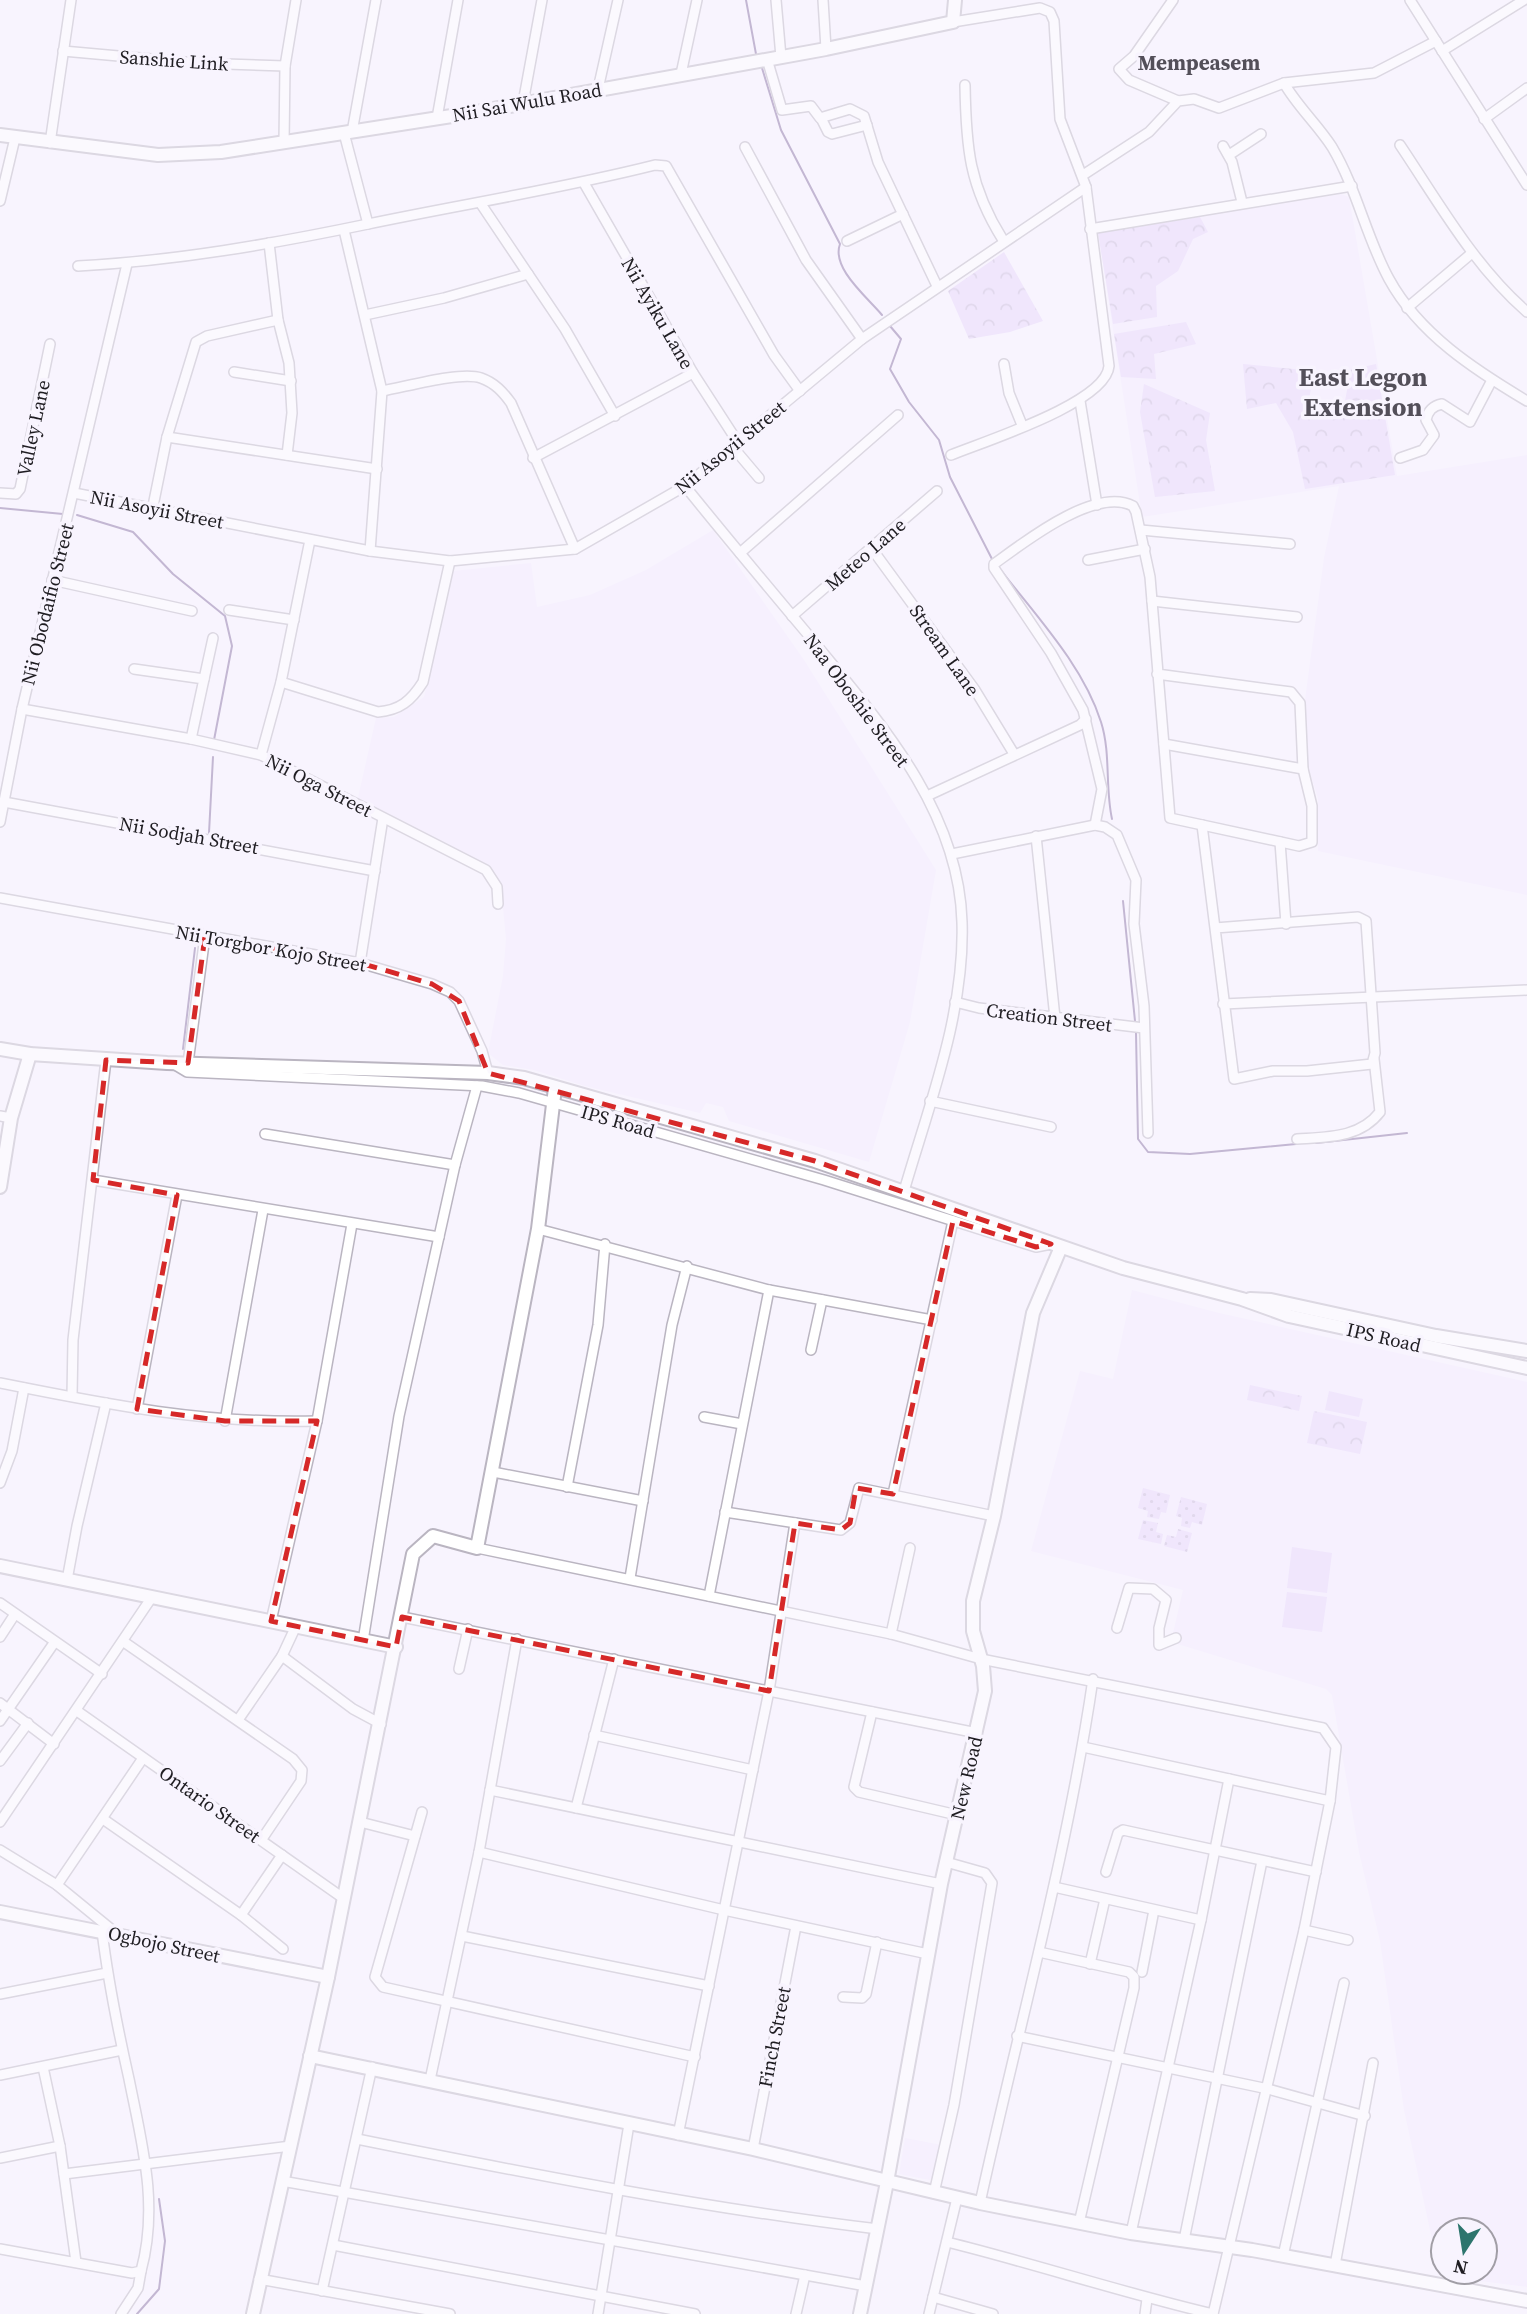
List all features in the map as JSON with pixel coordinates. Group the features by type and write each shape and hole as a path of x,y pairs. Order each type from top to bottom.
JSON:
{"street":[{"path":"50,143 71,0"},
{"path":"284,143 285,66 296,0"},
{"path":"368,224 348,132 376,0"},
{"path":"437,118 458,0"},
{"path":"523,103 542,0"},
{"path":"598,89 618,0"},
{"path":"681,74 697,0"},
{"path":"776,0 781,57"},
{"path":"823,0 826,49"},
{"path":"953,22 955,0"},
{"path":"1173,0 1134,57 1119,69 1129,80 1178,101 1194,99 1219,108 1284,83 1374,73 1436,41"},
{"path":"1410,0 1527,185"},
{"path":"1442,51 1524,0"},
{"name":"Nii Sai Wulu Road","path":"0,135 50,143 188,156 437,118 767,60 953,22 1040,8 1050,12 1054,21 1060,119 1083,175"},
{"name":"Sanshie Link","path":"63,51 196,63 285,66"},
{"path":"767,60 782,110 813,106 828,132 832,134 867,125"},
{"path":"1284,83 1331,146 1352,186 1388,277 1407,308 1445,345 1492,380 1527,401"},
{"path":"965,85 965,128 971,176 981,203 1003,240"},
{"path":"1484,119 1527,88"},
{"path":"951,455 1080,401 1104,379 1109,366 1083,175 1149,132 1178,101"},
{"path":"821,118 850,108 864,116 878,162 937,286"},
{"path":"1229,155 1261,134"},
{"path":"0,201 15,138"},
{"path":"1400,145 1489,276 1527,312"},
{"path":"1223,146 1229,155 1242,202"},
{"path":"745,147 806,260 862,339"},
{"path":"78,267 127,264 269,243 481,204 655,165 666,166 774,355 800,391"},
{"name":"Nii Ayiku Lane","path":"584,183 693,373 758,478"},
{"path":"1090,229 1352,186"},
{"name":"Nii Asoyii Street","path":"74,493 153,506 370,551 450,561 575,549 685,486 862,339 1003,240 1086,187"},
{"path":"481,204 528,274 615,416"},
{"path":"847,241 903,214"},
{"path":"344,230 382,391 370,551"},
{"path":"269,243 278,320 291,381 292,413 286,455"},
{"path":"1407,308 1472,253"},
{"name":"Nii Obodaifio Street","path":"0,822 22,709 74,493 121,276 127,264"},
{"path":"365,315 444,298 528,274"},
{"path":"153,506 167,437 196,342 207,336 278,320"},
{"name":"Valley Lane","path":"0,493 16,494 20,489 50,344"},
{"path":"1004,364 1009,393 1022,425"},
{"path":"234,372 291,381"},
{"path":"533,458 693,373"},
{"path":"382,391 463,377 480,378 499,388 511,403 575,549"},
{"path":"1401,458 1423,450 1434,435 1426,421 1435,405 1442,404 1470,422 1492,380"},
{"path":"1080,401 1097,505"},
{"path":"740,554 898,415"},
{"path":"167,437 377,469"},
{"name":"Naa Oboshie Street","path":"685,486 884,730 927,796 951,854 962,919 955,1002 904,1191"},
{"name":"Meteo Lane","path":"792,615 937,491"},
{"path":"1095,825 1102,789 1086,719 997,561 1046,527 1097,505 1128,504 1133,506 1141,530 1152,601 1157,674 1170,818 1299,846 1312,842 1312,806 1303,769 1300,703 1291,692 1157,674"},
{"path":"1141,530 1290,544"},
{"path":"261,755 281,682 310,540"},
{"name":"Stream Lane","path":"872,549 975,690 1014,754"},
{"path":"1088,560 1145,549"},
{"path":"281,682 378,712 394,710 412,699 423,682 450,561"},
{"path":"52,580 192,611"},
{"path":"1152,601 1297,617"},
{"path":"229,610 294,620"},
{"path":"191,739 213,638"},
{"path":"134,669 204,679"},
{"name":"Nii Oga Street","path":"22,709 191,739 261,755 486,870 497,887 498,904"},
{"path":"927,796 1080,725 1086,719"},
{"path":"1164,744 1303,769"},
{"name":"Nii Sodjah Street","path":"4,802 375,871"},
{"path":"360,963 383,818"},
{"path":"951,854 1095,825 1105,827 1117,835 1136,880 1134,924 1144,1028 1147,1133"},
{"path":"1202,825 1234,1079 1273,1071 1367,1066 1374,1059"},
{"path":"1036,836 1055,1018"},
{"path":"1280,842 1286,924"},
{"name":"Nii Torgbor Kojo Street","path":"0,898 360,963 450,992 467,1016 488,1073"},
{"path":"1215,928 1358,917 1366,921 1369,998 1380,1112 1371,1123 1351,1134 1297,1139"},
{"path":"188,1063 205,936"},
{"path":"1223,1004 1527,990"},
{"name":"Creation Street","path":"955,1002 1055,1018 1144,1028"},
{"name":"IPS Road","path":"0,1049 106,1060 488,1073 524,1078 815,1161 1145,1275 1242,1299 1289,1316 1527,1368"},
{"path":"0,1187 6,1117 30,1054"},
{"path":"72,1396 74,1340 106,1060"},
{"name":"IPS Road","path":"172,1063 187,1072 477,1086 519,1093 824,1180 1036,1247 1056,1246"},
{"path":"363,1641 394,1442 455,1165 477,1086"},
{"path":"477,1548 538,1229 555,1087"},
{"path":"930,1101 1051,1127"},
{"path":"265,1134 455,1165"},
{"path":"93,1180 439,1237"},
{"path":"137,1409 177,1195"},
{"path":"225,1421 263,1210"},
{"path":"893,1494 953,1221"},
{"path":"271,1621 317,1421 352,1224"},
{"path":"538,1229 605,1244 769,1290 932,1320"},
{"path":"567,1487 598,1325 605,1244"},
{"name":"New Road","path":"860,2314 941,1884 985,1691 981,1659 972,1631 973,1601 994,1516 1033,1313 1056,1246"},
{"path":"630,1578 672,1325 687,1266"},
{"path":"709,1596 769,1290"},
{"name":"IPS Road","path":"1242,1299 1293,1304 1494,1348 1527,1351"},
{"path":"811,1350 822,1300"},
{"path":"1494,1348 1527,1340"},
{"path":"0,1383 137,1409 225,1421 317,1421"},
{"path":"0,1483 12,1451 24,1388"},
{"path":"67,1580 106,1403"},
{"path":"704,1417 742,1424"},
{"path":"493,1472 643,1501"},
{"path":"724,1512 841,1530 850,1523 859,1488 994,1516"},
{"path":"678,2135 769,1690 795,1523"},
{"path":"253,2314 328,1978 381,1724 411,1562 424,1541 433,1535 477,1548 891,1634 981,1659 1093,1679 1323,1728 1336,1747 1316,1872 1268,2089 1213,2314 1147,2299 947,2242"},
{"path":"891,1634 910,1548"},
{"path":"0,1566 396,1647"},
{"path":"1117,1628 1129,1587 1153,1589 1167,1600 1158,1642 1163,1646 1177,1638"},
{"path":"0,1822 152,1597"},
{"path":"0,1603 102,1674"},
{"path":"0,1637 15,1614"},
{"path":"402,1616 977,1733"},
{"path":"238,1720 282,1656 296,1626"},
{"path":"459,1669 468,1629"},
{"path":"430,2080 480,1852 517,1639"},
{"path":"124,1642 293,1759 302,1770 301,1781 262,1839"},
{"path":"0,1721 54,1643"},
{"path":"282,1656 353,1709 381,1724"},
{"path":"576,1808 614,1659"},
{"path":"980,2203 1054,1887 1083,1747 1093,1679"},
{"path":"0,1703 54,1744"},
{"name":"Ontario Street","path":"77,1711 343,1898"},
{"path":"872,1712 854,1787 859,1792 957,1815"},
{"path":"0,1761 28,1723"},
{"path":"594,1735 753,1770"},
{"path":"1083,1747 1329,1801"},
{"path":"58,1885 143,1758"},
{"path":"1131,2233 1201,1920 1228,1779"},
{"path":"490,1790 941,1884"},
{"path":"0,1801 9,1807"},
{"path":"422,1812 375,1977 383,1987 695,2057"},
{"path":"103,1819 241,1914 283,1949"},
{"path":"360,1822 415,1836"},
{"path":"1106,1872 1118,1833 1123,1830 1316,1872"},
{"path":"0,1850 58,1885 118,1935"},
{"path":"480,1852 724,1910 928,1954"},
{"path":"241,1914 282,1855"},
{"path":"1184,2240 1262,1861"},
{"path":"934,2193 954,2105 992,1883 985,1873 946,1862"},
{"path":"1054,1887 1201,1920"},
{"path":"1090,1964 1105,1899"},
{"path":"1142,1972 1154,1910"},
{"name":"Ogbojo Street","path":"0,1912 328,1978"},
{"name":"Finch Street","path":"753,2149 796,1926"},
{"path":"1304,1930 1348,1940"},
{"path":"102,1931 107,1973 147,2165 150,2220 138,2288 121,2314"},
{"path":"462,1936 709,1986"},
{"path":"843,1997 862,1998 866,1994 877,1942"},
{"path":"1039,1952 1129,1972 1134,1977 1079,2223"},
{"path":"0,1993 107,1973"},
{"path":"1283,2256 1343,1983"},
{"path":"1017,2036 1268,2089 1365,2116"},
{"path":"0,2074 122,2050"},
{"path":"310,2056 753,2149 934,2193 1079,2223 1131,2233 1231,2246 1527,2301"},
{"path":"1335,2265 1373,2063"},
{"path":"43,2067 60,2146 76,2262"},
{"path":"323,2291 372,2067"},
{"path":"598,2314 629,2124"},
{"path":"357,2139 617,2191 747,2213 878,2229"},
{"path":"0,2158 60,2146"},
{"path":"64,2174 291,2146"},
{"path":"282,2181 866,2286"},
{"path":"929,2314 957,2198"},
{"path":"333,2245 695,2314"},
{"path":"0,2249 132,2273 141,2271"},
{"path":"796,2314 805,2275"},
{"path":"259,2279 450,2314"},
{"path":"933,2297 987,2313"},
{"path":"1144,2314 1147,2299"}],"highlighted area":[{"path":"205,936 360,963 432,984 459,1001 488,1073 815,1161 1051,1244 1036,1247 953,1221 893,1494 856,1488 850,1523 841,1530 795,1523 769,1691 402,1617 396,1647 271,1621 317,1421 225,1421 137,1409 177,1195 93,1180 106,1060 188,1063"}],"shaded area":[{"path":"1341,194 1349,197 1397,476 1527,455 1527,895 1318,851 1318,798 1304,756 1305,700 1324,558 1339,486 1142,517 1098,232"},
{"path":"713,530 804,660 936,870 910,1022 869,1162 729,1121 723,1107 706,1103 700,1113 585,1086 534,1070 503,1065 488,1053 503,976 506,939 501,886 495,874 357,802 376,718 394,717 424,697 453,571 531,563 537,607 590,595 646,570"},
{"path":"1132,1290 1219,1313 1527,1382 1527,2287 1499,2283 1499,2216 1429,2216 1429,2225 1404,2110 1380,1941 1359,1852 1332,1695 1326,1689 1171,1642 1183,1590 1031,1551 1080,1371 1113,1379"},
{"path":"905,2138 942,2145 935,2181 899,2174"}],"green space":[{"path":"1200,217 1208,232 1193,239 1178,271 1156,286 1157,317 1113,324 1098,233"},
{"path":"1004,252 1043,321 1010,332 969,339 948,291"},
{"path":"1186,322 1196,344 1154,354 1156,379 1121,377 1114,334"},
{"path":"1243,364 1314,371 1307,411 1342,417 1348,385 1345,371 1376,364 1395,475 1305,489 1293,432 1276,403 1247,409"},
{"path":"1144,384 1210,413 1206,440 1215,491 1155,497 1140,412"},
{"path":"1250,1385 1302,1396 1299,1411 1247,1400"},
{"path":"1329,1391 1363,1399 1359,1417 1325,1410"},
{"path":"1314,1411 1367,1422 1360,1454 1307,1443"},
{"path":"1143,1488 1170,1495 1166,1513 1161,1512 1159,1519 1147,1517 1148,1511 1138,1508"},
{"path":"1181,1497 1207,1504 1202,1525 1192,1522 1190,1528 1181,1526 1182,1518 1176,1516"},
{"path":"1143,1520 1158,1523 1156,1532 1163,1534 1161,1544 1138,1539"},
{"path":"1178,1529 1192,1533 1187,1552 1164,1546 1167,1535 1176,1537"},
{"path":"1292,1547 1332,1553 1327,1593 1287,1588"},
{"path":"1287,1592 1327,1597 1322,1632 1282,1627"}],"waterway":[{"path":"746,0 756,54"},
{"path":"762,68 781,130 840,244 839,253 845,272 882,315"},
{"path":"890,326 901,339 890,369 909,402 939,440 950,477 992,559"},
{"path":"0,508 63,514"},
{"path":"77,515 133,532 173,574 225,616 232,646 214,740"},
{"path":"1000,569 1071,661 1093,701 1104,734 1112,819"},
{"path":"209,833 213,757"},
{"path":"1123,901 1135,1021"},
{"path":"183,1049 195,948"},
{"path":"1136,1033 1138,1139 1148,1152 1190,1154 1296,1144"},
{"path":"1316,1143 1407,1133"},
{"path":"137,2314 159,2289 165,2241 159,2199"}],"district":[{"name":"Mempeasem","path":"1199,62"},
{"name":"East Legon Extension","path":"1363,392"}]}
